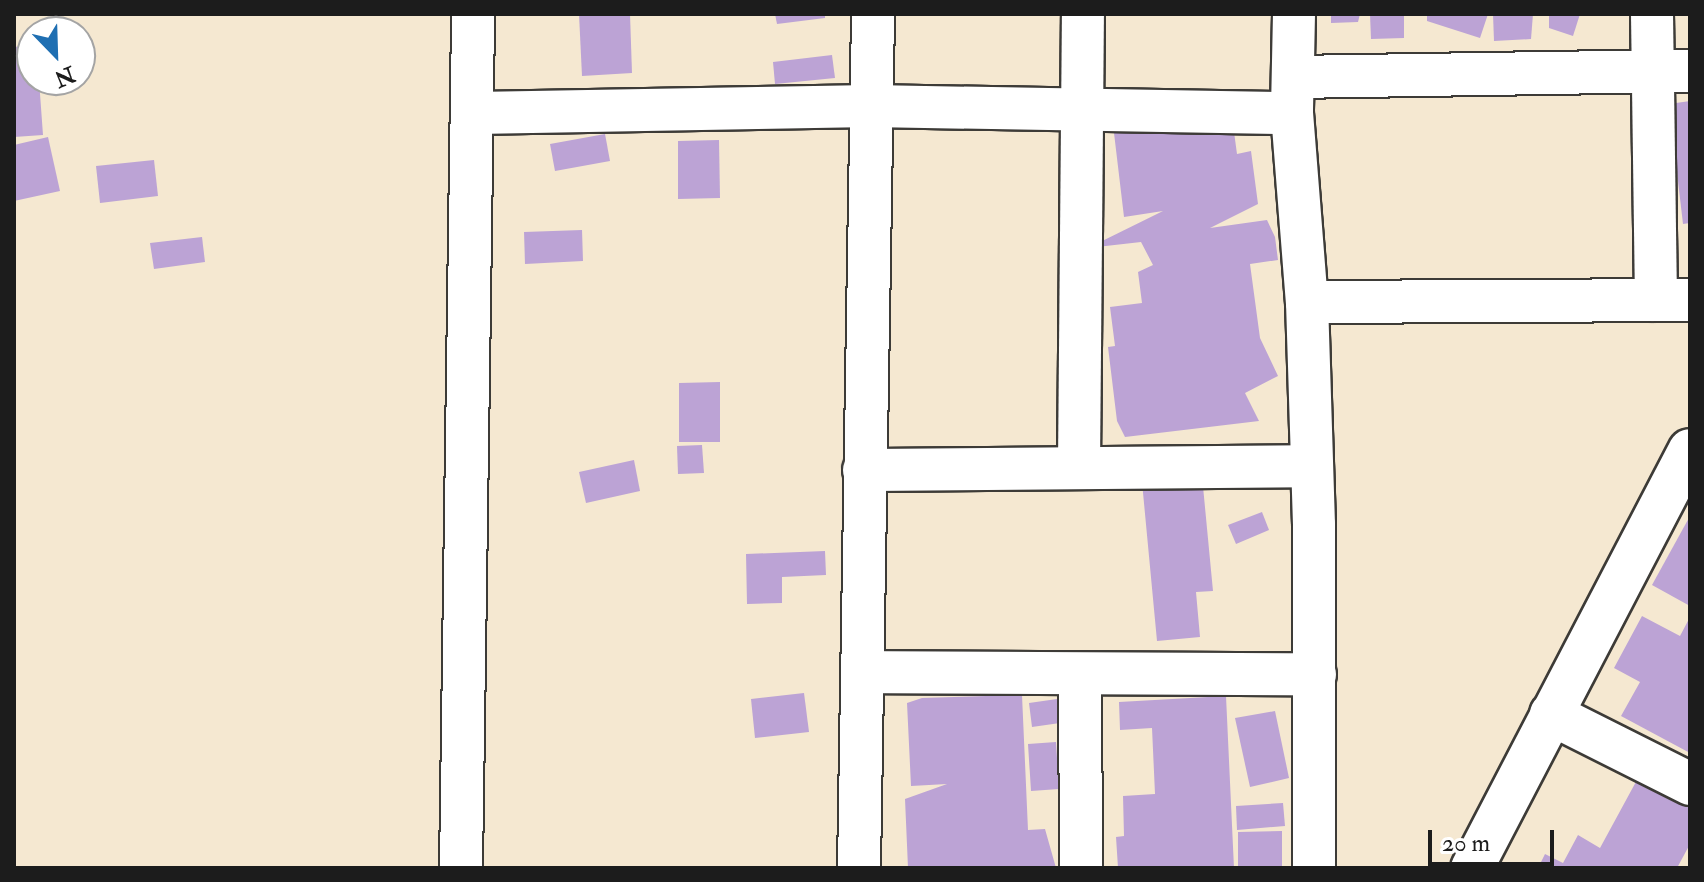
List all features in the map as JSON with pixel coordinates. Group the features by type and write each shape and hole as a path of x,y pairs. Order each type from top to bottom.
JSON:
{"street":[{"path":"461,868 475,113 473,14"},
{"path":"859,868 873,14"},
{"path":"1079,465 1083,14"},
{"path":"1294,14 1292,95 1307,302 1312,466 1314,868"},
{"path":"1307,302 1673,300 1671,71 1652,14"},
{"path":"475,113 871,106 1083,110 1671,71"},
{"path":"1472,868 1690,450"},
{"path":"864,470 1079,465 1312,466"},
{"path":"863,672 1315,674"},
{"path":"1080,674 1081,868"},
{"path":"1551,714 1690,784"}],"building":[{"path":"579,14 630,14 632,73 582,76"},
{"path":"775,14 825,14 825,18 777,24"},
{"path":"1331,14 1360,14 1358,22 1331,23"},
{"path":"1370,14 1404,14 1404,38 1371,39"},
{"path":"1427,14 1488,14 1480,38 1427,21"},
{"path":"1493,14 1533,14 1531,39 1494,41"},
{"path":"1549,14 1580,14 1573,36 1549,28"},
{"path":"14,47 16,96 40,96 43,135 14,137"},
{"path":"832,55 835,78 775,84 773,62"},
{"path":"1690,101 1690,223 1683,224 1669,104"},
{"path":"1232,117 1237,154 1251,151 1258,204 1210,228 1267,220 1275,237 1278,260 1250,264 1260,338 1278,376 1245,393 1259,421 1125,437 1117,421 1108,347 1115,346 1110,307 1142,303 1138,272 1153,265 1141,242 1088,248 1163,211 1124,217 1114,133"},
{"path":"605,134 610,161 555,171 550,144"},
{"path":"48,137 60,191 14,201 14,145"},
{"path":"719,140 720,198 678,199 678,141"},
{"path":"154,160 158,196 100,203 96,166"},
{"path":"582,230 583,261 525,264 524,232"},
{"path":"202,237 205,262 154,269 150,243"},
{"path":"720,382 720,442 679,442 679,383"},
{"path":"702,445 704,473 678,474 677,446"},
{"path":"634,460 640,491 586,503 579,472"},
{"path":"1202,476 1213,591 1196,592 1200,637 1157,641 1142,482"},
{"path":"1262,512 1269,530 1236,544 1228,525"},
{"path":"1690,516 1690,606 1652,585"},
{"path":"825,551 826,575 782,577 782,603 747,604 746,554"},
{"path":"1642,616 1680,636 1690,617 1690,753 1621,716 1640,682 1614,668"},
{"path":"804,693 809,732 755,738 751,699"},
{"path":"1022,695 1028,830 1045,829 1056,868 908,868 905,799 947,784 911,786 907,703 922,698"},
{"path":"1226,696 1234,868 1118,868 1116,837 1124,836 1123,796 1155,794 1152,728 1120,730 1119,702"},
{"path":"1057,699 1060,723 1032,727 1029,703"},
{"path":"1275,711 1289,778 1250,787 1235,718"},
{"path":"1056,742 1059,789 1031,791 1028,744"},
{"path":"1644,767 1690,792 1690,844 1677,868 1538,868 1545,854 1563,863 1578,835 1600,848"},
{"path":"1283,803 1285,826 1237,830 1236,806"},
{"path":"1282,831 1282,868 1238,868 1238,832"}]}
